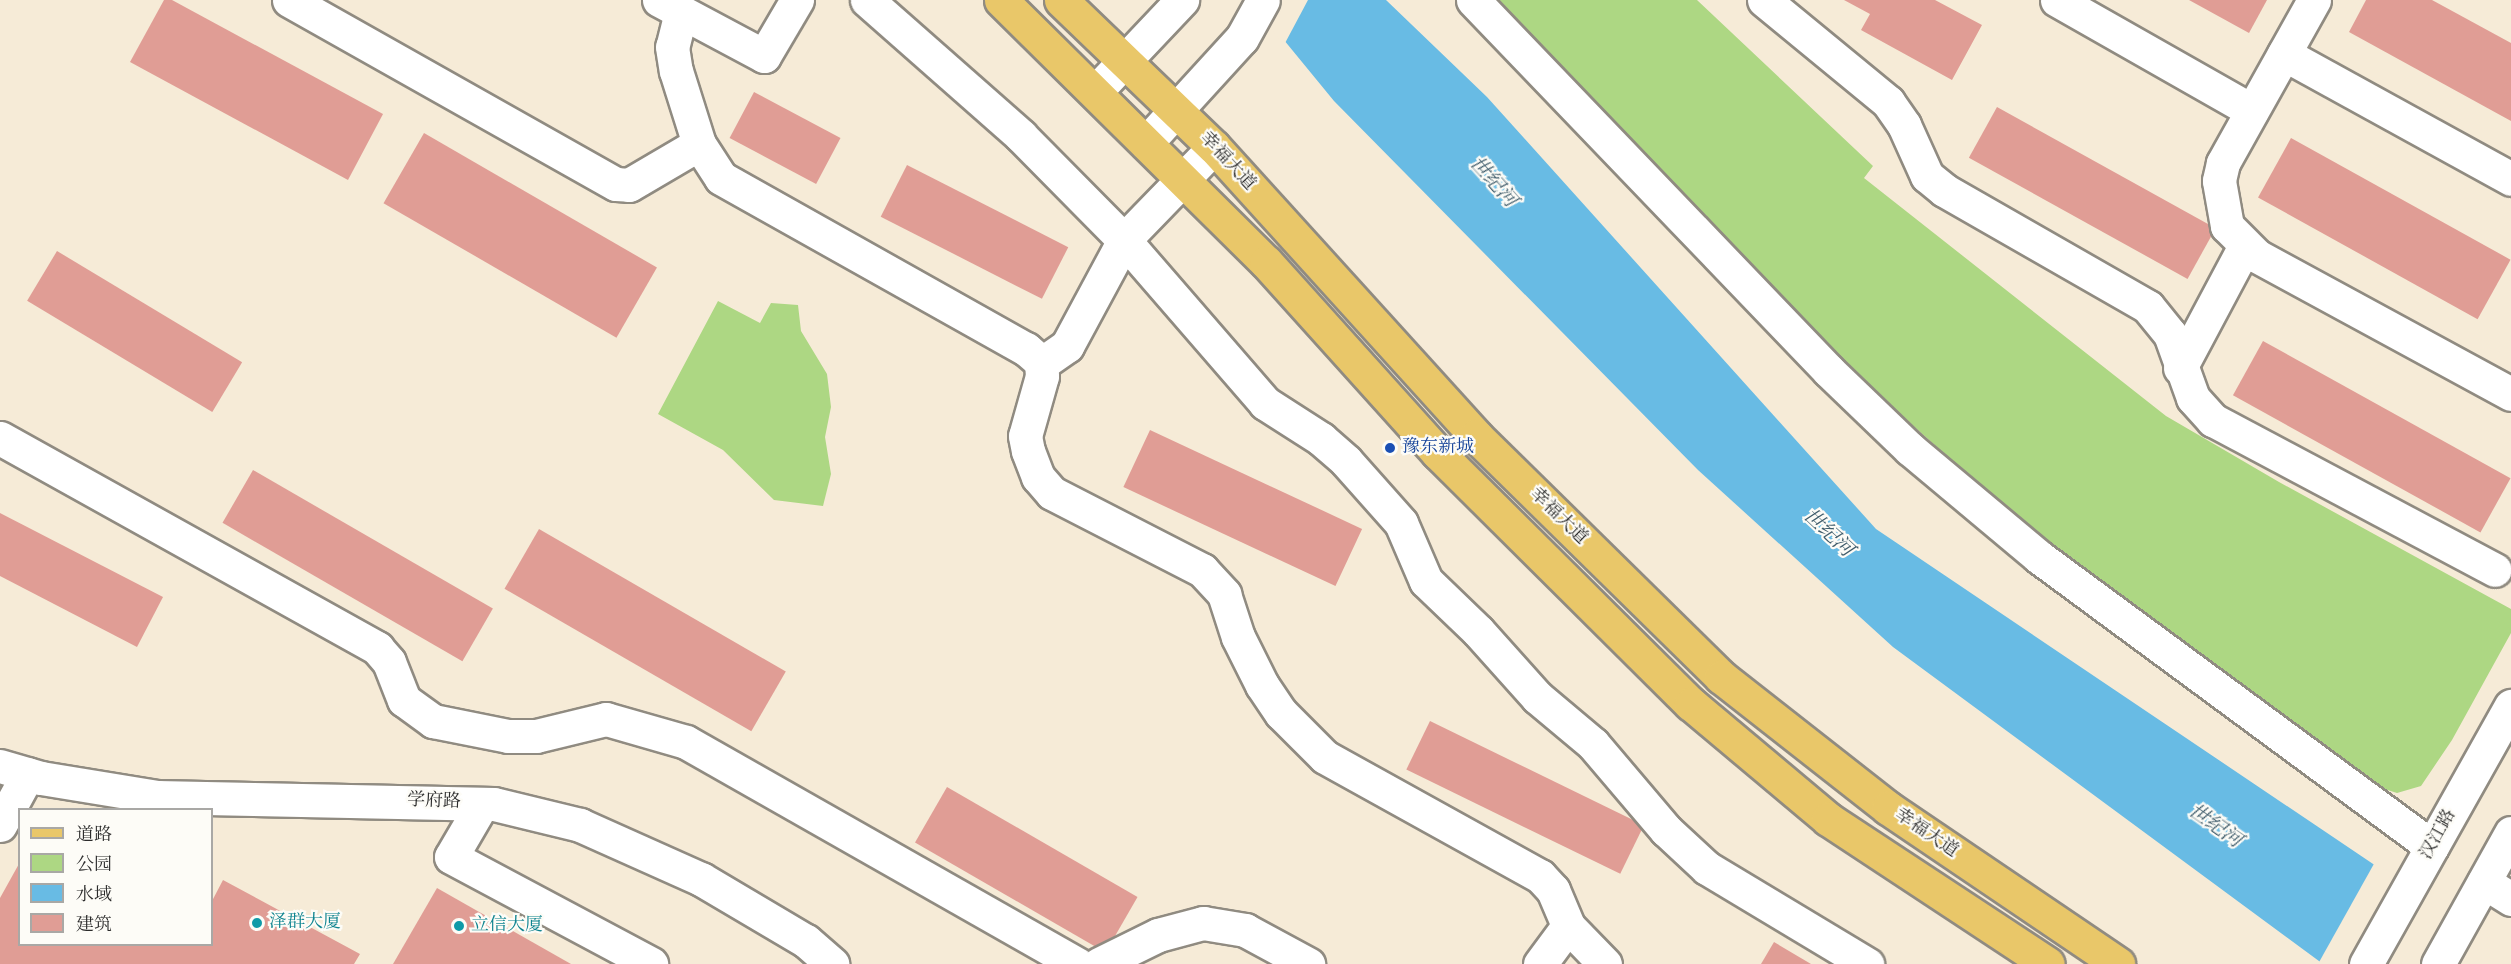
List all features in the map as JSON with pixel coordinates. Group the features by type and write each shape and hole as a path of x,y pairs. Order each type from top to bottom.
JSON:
{"main road":[{"path":"1001,0 1266,262 1438,453 1691,704 1828,819 2048,964"},
{"name":"幸福大道","path":"1061,0 1214,147 1476,436 1721,677 1888,808 2118,964"}],"street":[{"path":"289,0 616,184 636,182 699,144"},
{"path":"670,6 764,56 797,0"},
{"path":"867,0 1022,136 1124,240 1264,403 1322,439 1346,461 1401,522 1426,581 1478,631 1537,697 1593,744 1666,830 1707,868 1867,964"},
{"path":"1095,92 1182,0"},
{"path":"1473,0 1829,371 1910,449 2039,557 2425,859"},
{"path":"1764,0 1888,102 1904,125 1927,176 1944,190 2148,307 2170,334 2180,368 2193,398 2213,420 2495,570"},
{"path":"2057,0 2252,111"},
{"path":"2314,0 2223,163 2219,181 2227,226 2245,246 2511,394"},
{"path":"670,6 672,47 699,144 706,159 730,184 1026,349 1041,364 1042,376 1025,436 1038,477 1052,493 1202,570 1224,594 1238,638 1262,685 1281,713 1325,757 1540,876 1553,890 1568,926 1605,964"},
{"path":"1146,143 1242,38 1258,9"},
{"path":"2284,54 2511,179"},
{"path":"1041,364 1067,346 1124,240 1181,178 1214,147"},
{"path":"2180,368 2245,246"},
{"path":"0,438 376,648 389,662 404,700 433,721 508,736 536,736 606,719 640,726 686,742 1077,964"},
{"name":"汉江路","path":"2366,964 2511,706"},
{"path":"0,825 14,770"},
{"name":"学府路","path":"14,770 157,797 482,804 580,825 701,879 806,941 832,964"},
{"path":"482,804 451,857 651,964"},
{"path":"2438,964 2488,896 2511,833"},
{"path":"1099,964 1158,935 1203,923 1245,930 1308,964"},
{"path":"1540,964 1568,926"}],"green space":[{"path":"1491,0 1697,0 1873,166 1864,178 2166,416 2279,482 2511,609 2511,633 2452,740 2421,786 2397,793 2375,786 2037,536 1839,360"},
{"path":"718,301 760,323 771,303 798,305 801,331 827,374 831,407 825,437 831,474 823,506 774,500 723,450 658,414"}],"water":[{"name":"世纪河","path":"1251,0 1386,0 1487,97 1876,529 2511,957 2511,964 2323,964 1893,647 1698,470 1334,101"}],"pier":[{"path":"1248,0 1308,0 1284,45"},
{"path":"2375,862 2511,953 2511,964 2318,964"}],"building":[{"path":"164,0 172,0 383,114 348,180 130,62"},
{"path":"1844,0 1935,0 1982,25 1952,80 1861,30 1870,14"},
{"path":"2189,0 2267,0 2249,33"},
{"path":"2366,0 2432,0 2511,43 2511,121 2349,32"},
{"path":"754,92 841,138 816,184 730,138"},
{"path":"1997,107 2216,228 2188,279 1969,158"},
{"path":"424,133 657,268 616,338 384,203"},
{"path":"2291,138 2511,260 2478,319 2258,197"},
{"path":"907,165 1068,247 1042,299 881,217"},
{"path":"57,251 242,362 212,412 27,301"},
{"path":"2263,341 2511,478 2480,532 2233,395"},
{"path":"1150,430 1362,529 1335,586 1123,487"},
{"path":"253,470 493,608 462,661 223,523"},
{"path":"0,513 163,597 137,647 0,576"},
{"path":"539,529 786,672 751,731 504,589"},
{"path":"1430,721 1644,825 1620,874 1406,770"},
{"path":"947,787 1138,897 1106,952 915,842"},
{"name":"泽群大厦","path":"18,866 18,946 213,946 213,899 223,880 360,954 354,964 0,964 0,898"},
{"name":"立信大厦","path":"437,888 571,964 393,964"},
{"path":"1774,942 1811,964 1761,964"}],"place":[{"name":"豫东新城","path":"1390,448"},
{"name":"泽群大厦","path":"257,923"},
{"name":"立信大厦","path":"459,926"}]}
